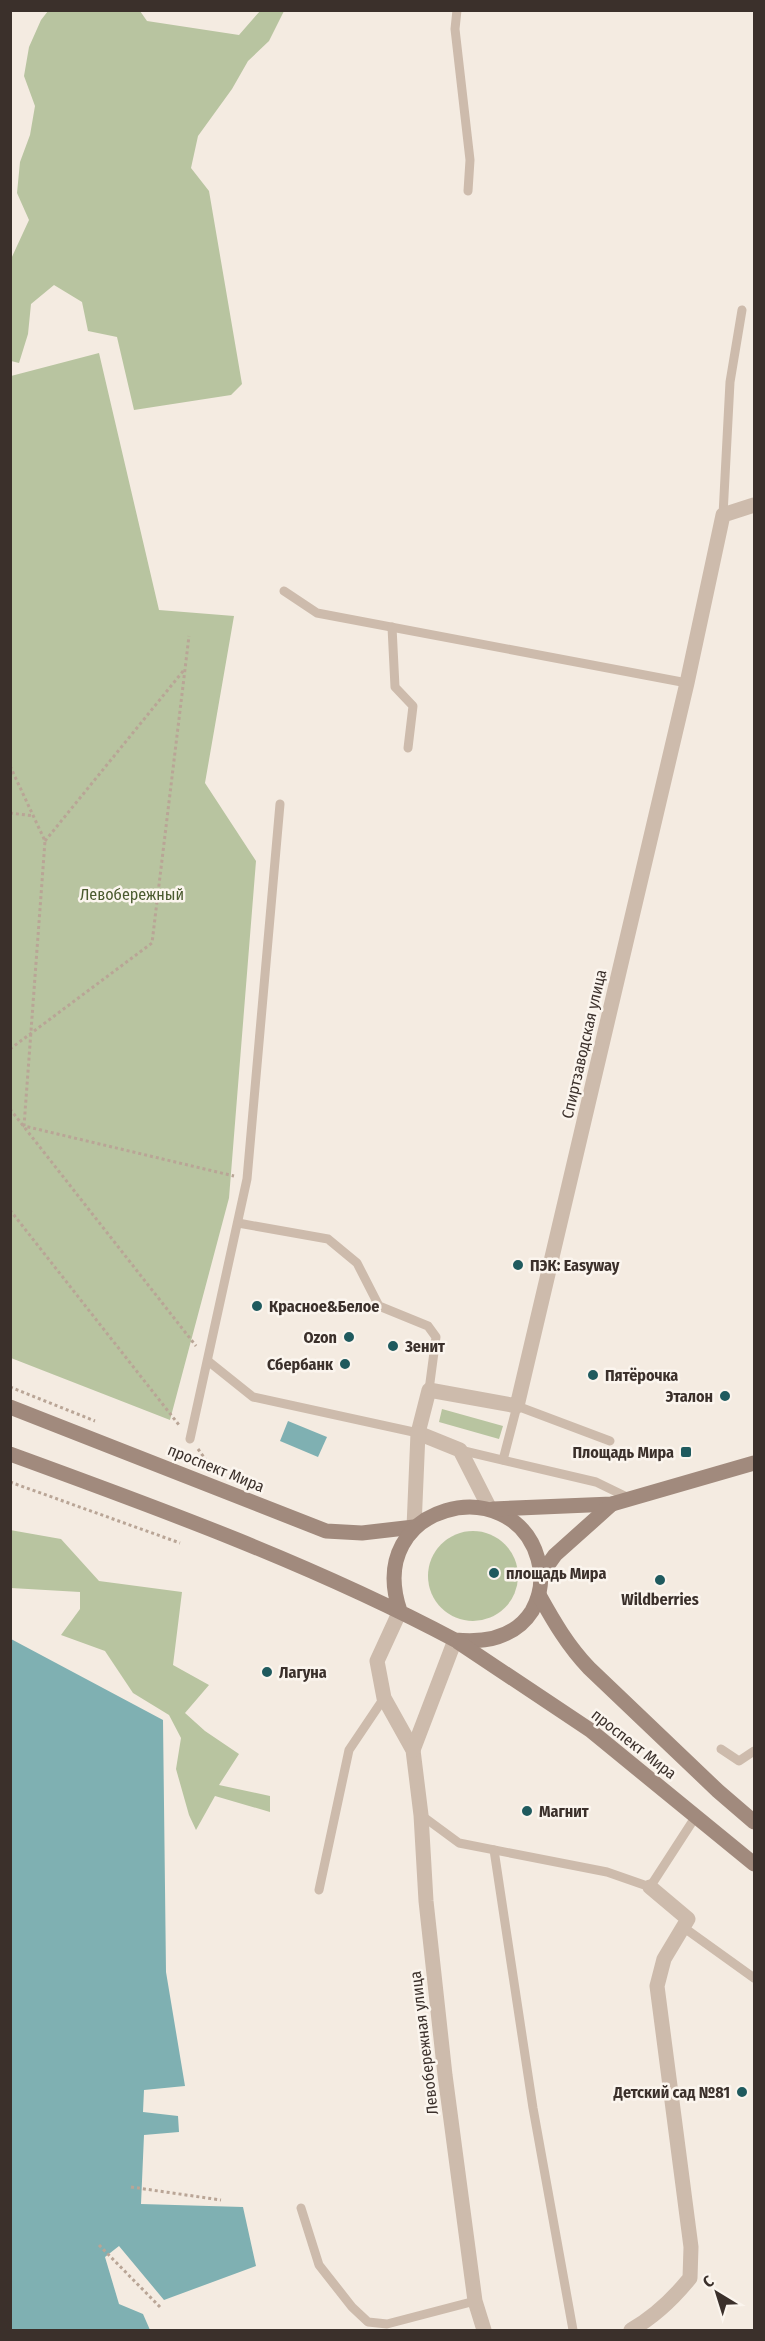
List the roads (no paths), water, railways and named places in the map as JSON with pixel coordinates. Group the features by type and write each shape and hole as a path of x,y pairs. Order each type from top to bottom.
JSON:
{"main road":[{"name":"проспект Мира","path":"10,1407 326,1531 362,1533 414,1527"},
{"path":"10,1454 149,1504 400,1611 456,1640 487,1640 507,1634 530,1614 539,1595 542,1573 537,1552 525,1534 511,1520 490,1509"},
{"path":"400,1611 396,1598 394,1570 404,1543 414,1527 450,1509 612,1504 754,1463"},
{"path":"542,1573 555,1555 612,1504"},
{"name":"проспект Мира","path":"539,1595 573,1652 718,1791 754,1822"},
{"name":"проспект Мира","path":"456,1640 590,1730 754,1864"}],"street":[{"path":"723,515 754,505"},
{"name":"Спиртзаводская улица","path":"517,1406 687,683 723,515"},
{"path":"414,1527 418,1433 429,1390 517,1406"},
{"path":"418,1433 460,1450 490,1509"},
{"name":"Левобережная улица","path":"400,1611 376,1661 384,1698 413,1750 421,1815 426,1901 445,2075 475,2301 484,2331"},
{"name":"Левобережная улица","path":"413,1750 456,1640"},
{"path":"631,2331 671,2301 690,2278 691,2247 657,1986 664,1959 688,1918 650,1887"}],"lane":[{"path":"457,10 455,29 470,160 468,191"},
{"path":"723,515 730,382 742,310"},
{"path":"284,591 317,613 687,683"},
{"path":"392,627 395,687 413,706 408,748"},
{"path":"190,1439 247,1179 280,804"},
{"path":"238,1223 327,1239 357,1263 379,1306 428,1326 436,1337 429,1390"},
{"path":"208,1361 253,1397 418,1433"},
{"path":"503,1460 517,1406 610,1441"},
{"path":"460,1450 596,1482 631,1499"},
{"path":"319,1890 349,1750 384,1698"},
{"path":"721,1749 739,1761 754,1751"},
{"path":"421,1815 459,1843 607,1872 650,1887 696,1816"},
{"path":"494,1850 533,2108 573,2331"},
{"path":"683,1927 754,1978"},
{"path":"302,2208 319,2265 352,2307 369,2322 387,2324 475,2301"}],"water":[{"path":"288,1421 327,1437 318,1457 280,1441"},
{"path":"11,1639 163,1720 166,1972 185,2086 144,2090 143,2112 178,2116 179,2132 144,2135 141,2204 243,2207 256,2266 164,2300 119,2246 105,2257 119,2304 143,2314 150,2330 11,2330"}],"place":[{"name":"ПЭК: Easyway","path":"518,1265"},
{"name":"Красное&Белое","path":"257,1306"},
{"name":"Ozon","path":"349,1337"},
{"name":"Зенит","path":"393,1346"},
{"name":"Сбербанк","path":"345,1364"},
{"name":"Пятёрочка","path":"593,1375"},
{"name":"Эталон","path":"725,1396"},
{"name":"Площадь Мира","path":"686,1452"},
{"name":"площадь Мира","path":"494,1573"},
{"name":"Wildberries","path":"660,1580"},
{"name":"Лагуна","path":"267,1672"},
{"name":"Магнит","path":"527,1811"},
{"name":"Детский сад №81","path":"742,2092"}],"park label":[{"name":"Левобережный","path":"132,894"}]}
